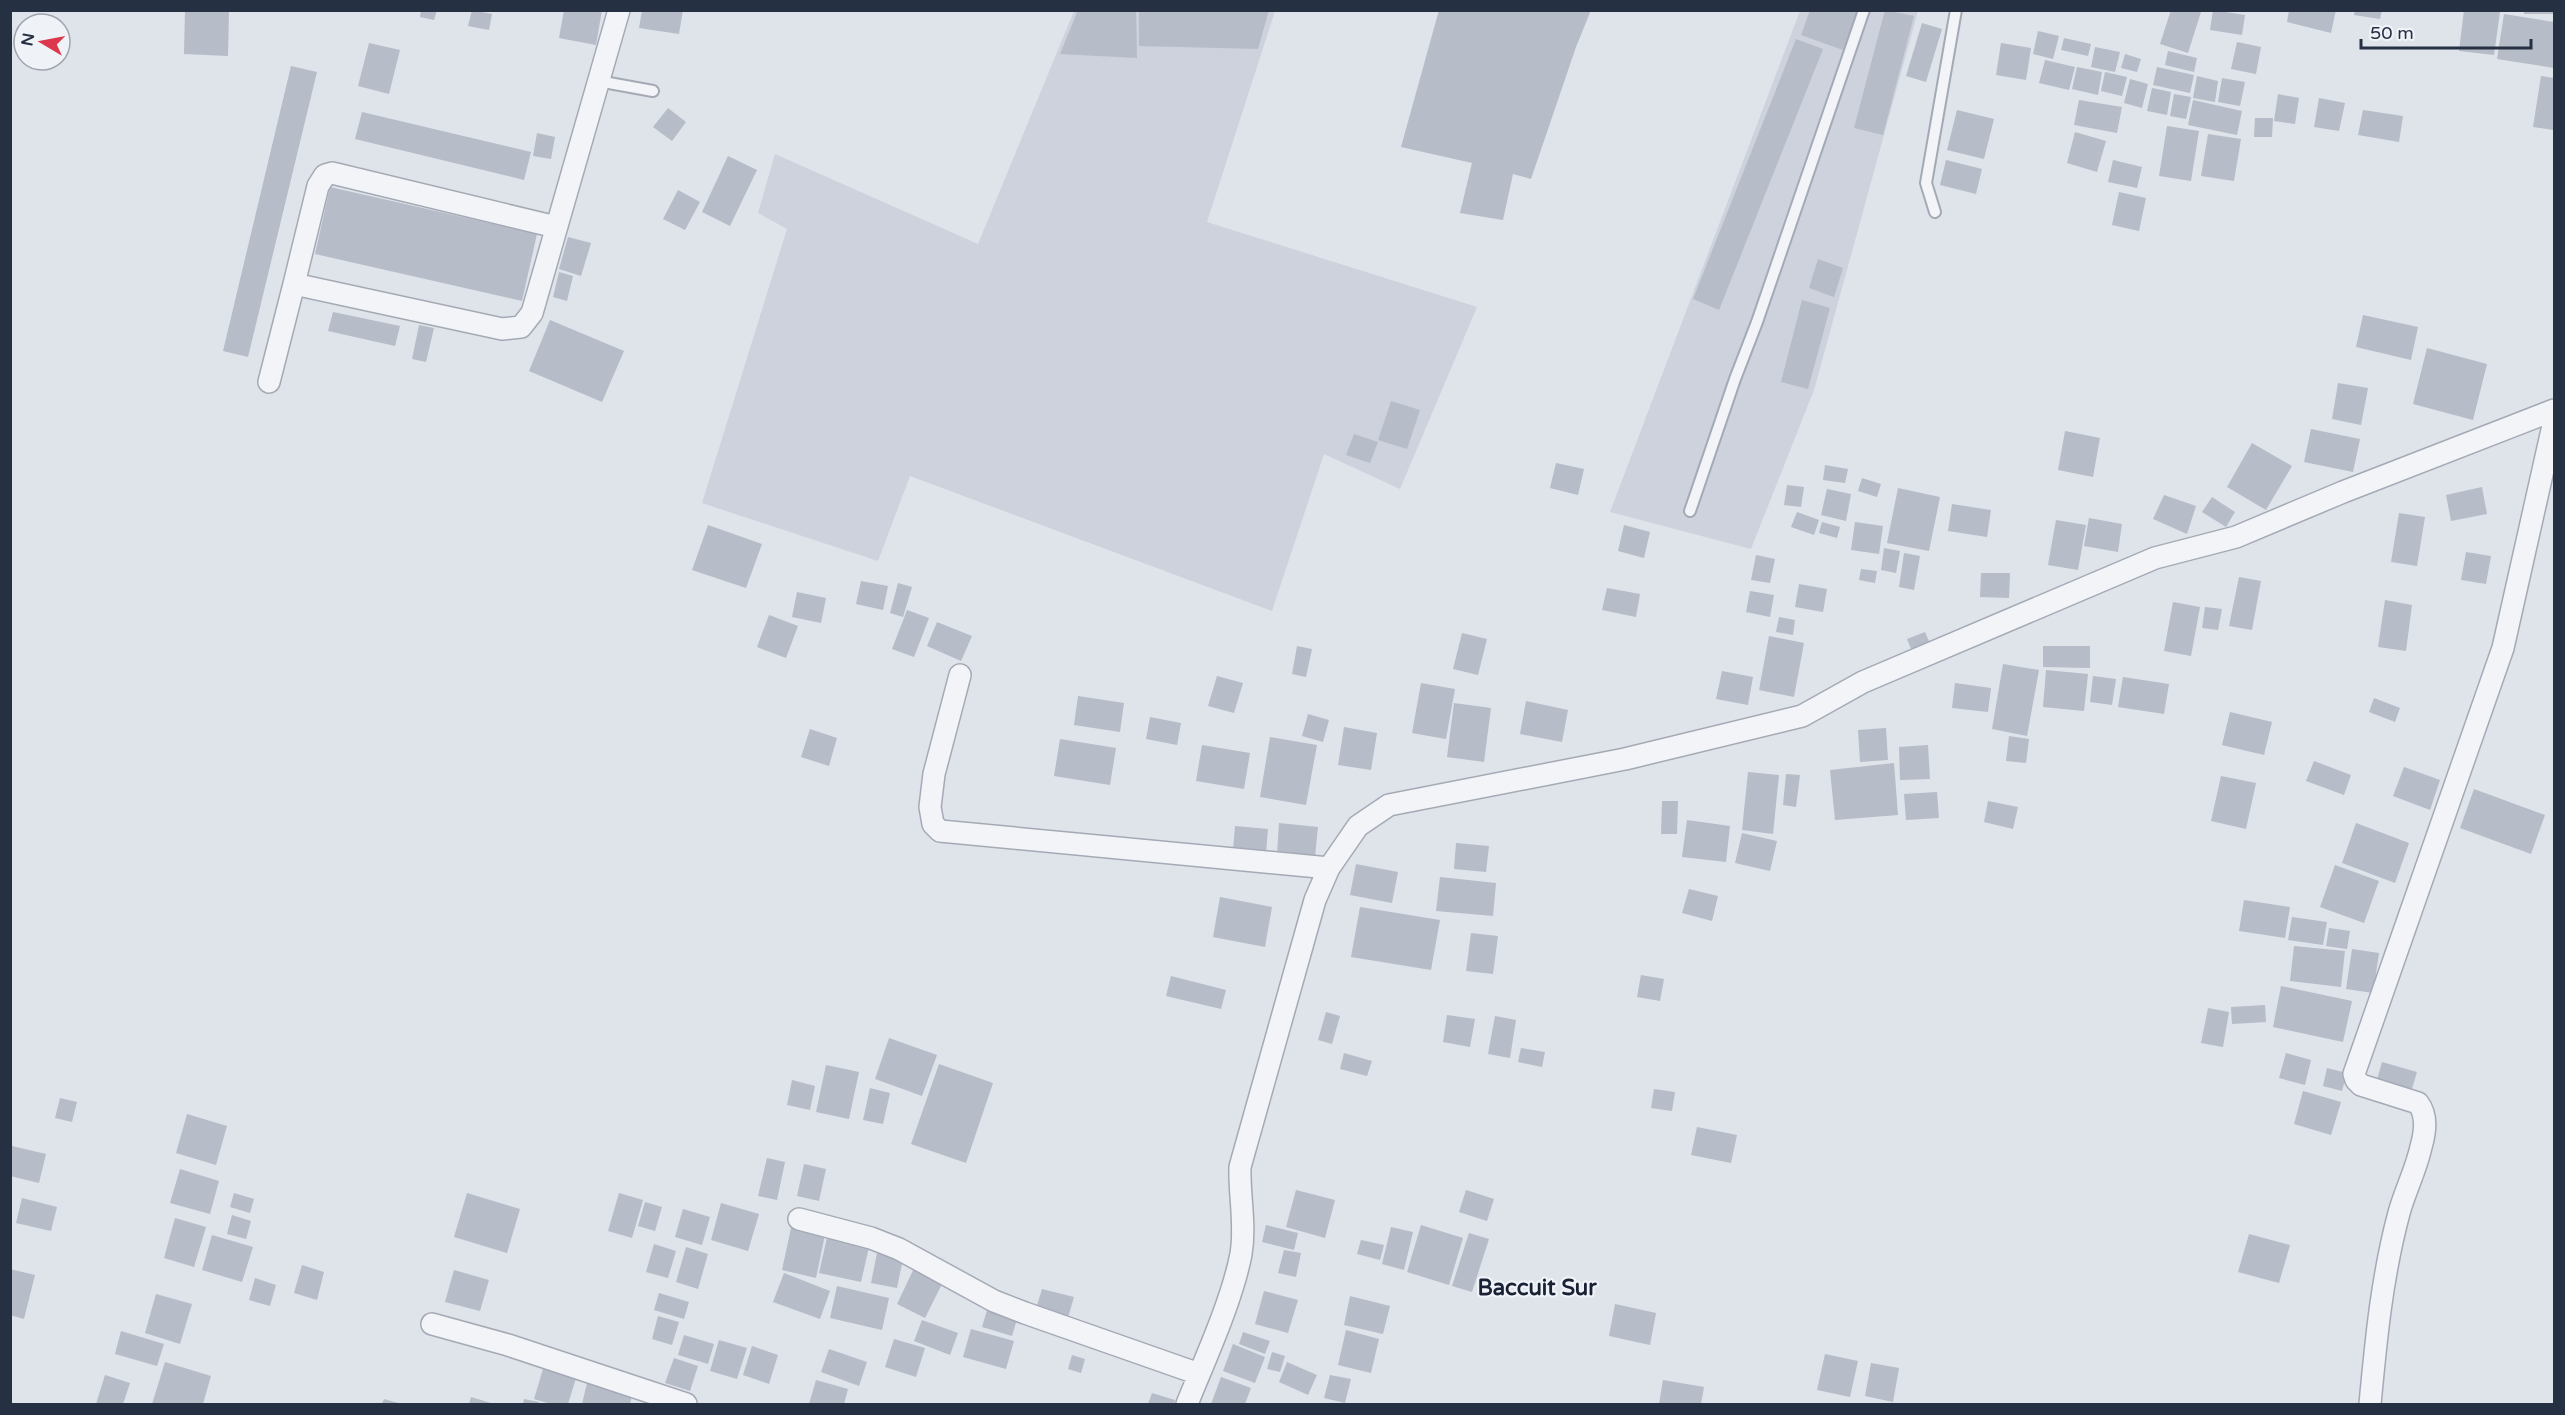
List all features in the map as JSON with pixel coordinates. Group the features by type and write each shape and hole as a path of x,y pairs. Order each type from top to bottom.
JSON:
{"street":[{"path":"294,284 513,329 521,327 532,313 619,10"},
{"path":"268,382 318,186 325,175 332,173 556,227"},
{"path":"1187,1404 1234,1281 1241,1252 1243,1222 1239,1194 1240,1167 1315,900 1329,868 1358,826 1389,805 1625,759 1802,716 1863,682 2155,558 2236,537 2343,492 2554,410"},
{"path":"2370,1404 2385,1278 2399,1212 2421,1148 2425,1116 2418,1104 2361,1085 2354,1074 2436,836 2485,705 2503,648 2554,421"},
{"path":"960,675 934,774 931,796 933,824 940,831 1329,868"},
{"path":"799,1220 871,1238 899,1249 1005,1305 1199,1374"},
{"path":"432,1324 508,1346 686,1404"}],"lane":[{"path":"1689,511 1757,322 1864,10"},
{"path":"1935,212 1926,183 1956,10"},
{"path":"598,81 653,91"}],"shaded area":[{"path":"1074,11 1275,11 1207,222 1477,307 1400,489 1324,454 1272,611 910,476 878,561 702,503 787,229 758,213 775,154 978,244"},
{"path":"1800,11 1918,11 1814,390 1751,549 1610,512"}],"building":[{"path":"185,10 229,10 228,56 184,54"},
{"path":"421,10 437,10 434,20 420,17"},
{"path":"472,10 492,14 489,30 468,26"},
{"path":"564,10 602,10 596,45 559,38"},
{"path":"642,10 683,10 679,34 639,28"},
{"path":"1078,10 1136,10 1137,58 1060,54"},
{"path":"1139,10 1269,10 1258,49 1139,46"},
{"path":"1439,10 1591,10 1531,179 1513,174 1503,220 1460,213 1472,163 1401,147"},
{"path":"1810,10 1858,10 1843,50 1801,35"},
{"path":"1885,10 1914,16 1883,135 1854,128"},
{"path":"2171,10 2201,12 2188,53 2160,44"},
{"path":"2213,10 2245,15 2242,35 2210,30"},
{"path":"2289,10 2336,10 2331,33 2287,22"},
{"path":"2355,10 2382,10 2380,19 2354,15"},
{"path":"2464,10 2500,12 2494,55 2459,51"},
{"path":"2524,10 2554,10 2554,14 2524,14"},
{"path":"2504,14 2554,22 2554,68 2497,59"},
{"path":"1922,23 1942,29 1926,82 1906,76"},
{"path":"2038,31 2059,36 2053,59 2033,54"},
{"path":"2064,38 2091,44 2088,56 2061,50"},
{"path":"1796,39 1823,49 1719,310 1693,299"},
{"path":"2237,42 2261,47 2256,74 2231,69"},
{"path":"369,43 400,50 389,94 358,86"},
{"path":"2001,43 2031,48 2026,80 1996,75"},
{"path":"2095,47 2120,52 2115,72 2091,67"},
{"path":"2168,51 2197,58 2194,72 2165,65"},
{"path":"2125,54 2141,59 2137,72 2121,68"},
{"path":"2045,60 2075,67 2069,90 2039,83"},
{"path":"291,66 317,72 248,357 223,351"},
{"path":"2077,67 2102,72 2098,95 2072,89"},
{"path":"2157,67 2194,75 2190,93 2153,85"},
{"path":"2105,72 2127,77 2122,96 2101,91"},
{"path":"2197,76 2218,81 2215,102 2193,98"},
{"path":"2541,76 2554,78 2554,130 2533,127"},
{"path":"2222,78 2245,82 2240,106 2218,102"},
{"path":"2130,79 2148,84 2142,108 2124,103"},
{"path":"2152,88 2171,92 2167,115 2147,111"},
{"path":"2174,94 2191,97 2186,119 2170,116"},
{"path":"2278,94 2299,98 2295,124 2274,121"},
{"path":"2319,98 2345,103 2339,131 2314,127"},
{"path":"2079,100 2122,107 2117,133 2074,125"},
{"path":"2193,100 2242,111 2237,135 2188,125"},
{"path":"668,108 686,122 672,141 653,127"},
{"path":"1957,110 1994,119 1984,159 1947,150"},
{"path":"2363,110 2403,116 2399,142 2358,135"},
{"path":"362,112 531,152 524,180 355,139"},
{"path":"2255,118 2273,118 2272,137 2254,137"},
{"path":"2167,126 2199,131 2191,181 2159,176"},
{"path":"2075,132 2106,141 2097,172 2067,163"},
{"path":"537,133 555,137 551,159 533,156"},
{"path":"2208,134 2241,139 2234,181 2201,176"},
{"path":"728,156 757,170 730,226 702,212"},
{"path":"1946,160 1982,169 1976,194 1940,185"},
{"path":"2113,160 2142,167 2137,188 2108,182"},
{"path":"330,187 537,234 522,301 315,254"},
{"path":"678,190 700,202 685,230 663,219"},
{"path":"2119,192 2146,198 2139,231 2112,225"},
{"path":"568,237 591,243 581,276 559,269"},
{"path":"1818,259 1843,268 1834,297 1809,288"},
{"path":"559,272 573,276 567,301 553,297"},
{"path":"1802,300 1830,308 1808,389 1781,382"},
{"path":"333,312 400,326 395,346 328,331"},
{"path":"2363,315 2418,327 2411,360 2356,347"},
{"path":"550,320 624,351 602,402 529,371"},
{"path":"419,325 434,328 426,362 412,359"},
{"path":"2427,348 2487,364 2473,420 2413,404"},
{"path":"2338,383 2368,388 2361,425 2332,419"},
{"path":"1391,401 1420,410 1407,449 1378,440"},
{"path":"2311,429 2360,439 2353,472 2304,462"},
{"path":"2065,431 2100,438 2093,477 2058,470"},
{"path":"1354,434 1378,442 1370,463 1346,455"},
{"path":"2252,443 2292,466 2266,510 2227,487"},
{"path":"1556,463 1584,469 1578,495 1550,488"},
{"path":"1825,465 1848,469 1845,483 1823,480"},
{"path":"1862,478 1881,484 1877,497 1858,491"},
{"path":"1787,485 1804,487 1801,507 1784,505"},
{"path":"2482,487 2487,514 2451,521 2446,495"},
{"path":"1898,488 1940,497 1929,551 1887,543"},
{"path":"1827,489 1851,494 1846,521 1821,515"},
{"path":"2164,495 2196,506 2187,534 2153,519"},
{"path":"2212,497 2235,512 2226,527 2202,512"},
{"path":"1952,504 1991,510 1987,537 1948,531"},
{"path":"1797,512 1819,520 1814,535 1791,527"},
{"path":"2399,513 2425,517 2417,566 2391,562"},
{"path":"2089,518 2122,524 2118,552 2084,546"},
{"path":"2056,520 2086,525 2078,570 2048,565"},
{"path":"1822,522 1840,527 1837,538 1819,533"},
{"path":"1855,522 1883,526 1879,554 1851,550"},
{"path":"708,525 762,544 746,588 692,570"},
{"path":"1624,525 1650,532 1644,558 1618,551"},
{"path":"1884,548 1900,551 1896,573 1881,570"},
{"path":"2466,552 2491,556 2486,584 2461,580"},
{"path":"1904,553 1920,556 1914,590 1899,587"},
{"path":"1756,555 1775,559 1770,583 1751,580"},
{"path":"1861,569 1877,571 1875,583 1859,580"},
{"path":"1981,573 2010,573 2009,598 1980,597"},
{"path":"2239,577 2261,581 2252,630 2229,626"},
{"path":"861,581 888,586 883,610 856,604"},
{"path":"898,583 912,587 903,617 890,613"},
{"path":"1799,584 1827,589 1823,612 1795,607"},
{"path":"1607,588 1640,594 1636,617 1602,610"},
{"path":"1750,591 1774,595 1770,617 1746,612"},
{"path":"797,592 826,598 821,623 792,617"},
{"path":"2385,600 2412,605 2406,651 2378,647"},
{"path":"2173,602 2200,607 2191,656 2164,651"},
{"path":"2205,607 2222,609 2218,630 2202,628"},
{"path":"907,610 929,618 914,657 892,649"},
{"path":"769,615 798,626 786,658 757,647"},
{"path":"1779,617 1795,620 1793,635 1776,632"},
{"path":"937,622 972,636 961,661 927,646"},
{"path":"1925,632 1932,648 1914,656 1907,639"},
{"path":"1462,633 1487,639 1478,675 1453,669"},
{"path":"1769,636 1804,643 1794,697 1759,690"},
{"path":"1297,646 1312,649 1306,677 1292,674"},
{"path":"2043,646 2090,646 2090,668 2043,667"},
{"path":"2003,664 2039,670 2027,736 1992,729"},
{"path":"2046,670 2088,674 2084,711 2043,707"},
{"path":"1722,671 1753,677 1748,705 1716,699"},
{"path":"1217,676 1243,683 1234,713 1208,706"},
{"path":"2093,676 2116,679 2112,705 2090,702"},
{"path":"2123,677 2169,684 2164,714 2118,707"},
{"path":"1421,683 1455,689 1446,739 1412,733"},
{"path":"1955,683 1991,688 1988,712 1952,708"},
{"path":"1078,696 1124,703 1120,732 1074,725"},
{"path":"2374,698 2400,708 2395,722 2369,712"},
{"path":"1526,701 1568,710 1562,742 1520,734"},
{"path":"1454,703 1491,708 1484,762 1447,757"},
{"path":"2230,712 2272,722 2264,755 2222,745"},
{"path":"1308,714 1329,720 1323,742 1302,736"},
{"path":"1150,717 1181,723 1177,745 1146,739"},
{"path":"1344,727 1377,733 1371,770 1338,765"},
{"path":"1886,728 1888,760 1860,762 1858,730"},
{"path":"810,729 837,738 829,766 801,757"},
{"path":"2009,736 2029,739 2026,763 2006,761"},
{"path":"1270,737 1317,745 1306,805 1260,797"},
{"path":"1060,739 1116,748 1110,785 1054,776"},
{"path":"1202,745 1250,753 1244,789 1196,781"},
{"path":"1928,745 1930,779 1900,780 1899,747"},
{"path":"2314,761 2351,775 2344,795 2306,781"},
{"path":"1894,763 1898,815 1835,820 1830,770"},
{"path":"2404,767 2440,780 2430,810 2393,796"},
{"path":"1748,772 1779,775 1773,834 1742,830"},
{"path":"1786,774 1800,775 1796,807 1783,805"},
{"path":"2221,776 2256,783 2246,829 2211,821"},
{"path":"2474,789 2545,815 2531,854 2460,828"},
{"path":"1937,792 1939,818 1906,820 1904,794"},
{"path":"1662,801 1678,801 1677,834 1661,834"},
{"path":"1988,801 2018,807 2013,829 1984,822"},
{"path":"1687,820 1730,826 1726,862 1682,857"},
{"path":"1279,823 1318,827 1315,857 1277,854"},
{"path":"2356,823 2409,843 2395,883 2342,863"},
{"path":"1235,826 1268,829 1266,853 1233,850"},
{"path":"1742,833 1777,841 1770,871 1735,863"},
{"path":"1456,843 1489,846 1486,872 1454,869"},
{"path":"1356,864 1398,872 1392,903 1350,895"},
{"path":"2335,865 2379,881 2364,923 2320,907"},
{"path":"1440,877 1496,883 1493,916 1436,911"},
{"path":"1689,889 1718,896 1712,921 1682,913"},
{"path":"1220,897 1272,907 1265,947 1213,937"},
{"path":"2244,900 2290,907 2285,938 2239,931"},
{"path":"1360,907 1440,920 1431,970 1351,957"},
{"path":"2292,917 2327,922 2323,945 2288,940"},
{"path":"2329,928 2350,931 2347,949 2326,946"},
{"path":"1471,933 1498,936 1493,974 1466,971"},
{"path":"2294,946 2345,951 2341,987 2290,981"},
{"path":"2352,949 2379,953 2373,993 2346,989"},
{"path":"1641,975 1664,979 1660,1001 1637,997"},
{"path":"1171,976 1226,990 1221,1009 1166,996"},
{"path":"2281,986 2352,1001 2343,1042 2273,1027"},
{"path":"2265,1005 2266,1022 2232,1024 2231,1007"},
{"path":"2208,1008 2229,1012 2223,1047 2201,1043"},
{"path":"1326,1012 1340,1016 1332,1044 1318,1040"},
{"path":"1447,1015 1475,1019 1470,1047 1443,1042"},
{"path":"1495,1016 1516,1020 1510,1058 1488,1054"},
{"path":"889,1038 937,1055 922,1096 875,1079"},
{"path":"1521,1048 1545,1052 1542,1067 1518,1062"},
{"path":"1344,1053 1372,1061 1367,1076 1340,1069"},
{"path":"2286,1053 2311,1060 2305,1085 2279,1078"},
{"path":"2382,1062 2417,1072 2411,1092 2376,1083"},
{"path":"939,1064 993,1083 966,1163 911,1144"},
{"path":"826,1065 859,1072 849,1119 816,1112"},
{"path":"2327,1068 2347,1073 2342,1091 2323,1086"},
{"path":"792,1080 815,1086 810,1110 787,1105"},
{"path":"870,1088 890,1093 883,1124 863,1120"},
{"path":"1654,1089 1675,1092 1672,1111 1651,1108"},
{"path":"2303,1091 2341,1102 2331,1135 2294,1124"},
{"path":"60,1098 77,1102 72,1122 55,1118"},
{"path":"187,1114 227,1126 216,1165 176,1153"},
{"path":"1697,1127 1737,1135 1731,1163 1691,1155"},
{"path":"12,1146 46,1154 39,1183 10,1176"},
{"path":"767,1158 785,1162 777,1200 758,1196"},
{"path":"804,1164 826,1169 819,1201 797,1196"},
{"path":"180,1169 219,1181 210,1214 170,1203"},
{"path":"1296,1190 1335,1200 1325,1238 1286,1227"},
{"path":"1466,1190 1494,1199 1487,1221 1459,1212"},
{"path":"234,1193 254,1199 250,1213 230,1207"},
{"path":"467,1193 520,1209 507,1253 454,1237"},
{"path":"619,1193 643,1200 632,1238 608,1231"},
{"path":"22,1198 57,1207 51,1231 16,1223"},
{"path":"645,1202 662,1207 655,1231 638,1226"},
{"path":"721,1203 759,1214 748,1251 711,1240"},
{"path":"683,1209 710,1217 702,1245 675,1237"},
{"path":"232,1215 251,1221 246,1239 227,1234"},
{"path":"175,1218 206,1227 194,1267 164,1258"},
{"path":"1266,1225 1298,1233 1294,1250 1262,1242"},
{"path":"1421,1225 1463,1238 1449,1285 1407,1272"},
{"path":"1391,1227 1413,1232 1404,1270 1382,1264"},
{"path":"791,1228 825,1235 816,1278 782,1270"},
{"path":"828,1233 870,1243 861,1282 819,1273"},
{"path":"1469,1233 1489,1239 1472,1292 1452,1286"},
{"path":"2249,1234 2290,1245 2279,1283 2238,1272"},
{"path":"212,1235 253,1247 242,1282 202,1270"},
{"path":"1361,1240 1384,1245 1380,1260 1357,1254"},
{"path":"654,1244 676,1251 668,1278 646,1272"},
{"path":"686,1247 708,1254 698,1289 676,1282"},
{"path":"1284,1250 1301,1253 1296,1277 1278,1273"},
{"path":"877,1253 903,1259 897,1288 871,1283"},
{"path":"916,1264 945,1278 925,1318 897,1304"},
{"path":"302,1265 324,1272 317,1300 294,1293"},
{"path":"10,1269 35,1275 24,1319 10,1315"},
{"path":"454,1270 489,1280 480,1311 445,1302"},
{"path":"784,1273 830,1291 820,1319 773,1302"},
{"path":"255,1278 276,1285 270,1306 249,1300"},
{"path":"837,1286 889,1298 882,1330 830,1318"},
{"path":"1042,1289 1074,1297 1067,1321 1035,1312"},
{"path":"1264,1291 1298,1300 1288,1333 1255,1324"},
{"path":"659,1293 689,1302 684,1319 654,1310"},
{"path":"156,1294 192,1304 180,1344 145,1333"},
{"path":"1350,1296 1390,1306 1383,1334 1344,1325"},
{"path":"1615,1304 1656,1313 1650,1345 1609,1336"},
{"path":"988,1307 1018,1316 1012,1336 982,1327"},
{"path":"658,1316 679,1322 672,1345 652,1339"},
{"path":"922,1320 958,1333 950,1355 914,1341"},
{"path":"971,1329 1014,1341 1006,1369 963,1357"},
{"path":"1346,1330 1379,1339 1371,1373 1338,1365"},
{"path":"121,1331 164,1344 157,1366 115,1354"},
{"path":"1243,1332 1270,1341 1265,1354 1239,1344"},
{"path":"684,1335 714,1344 708,1364 678,1355"},
{"path":"894,1339 925,1348 916,1377 885,1367"},
{"path":"719,1340 747,1348 737,1379 710,1371"},
{"path":"1233,1344 1265,1357 1255,1383 1223,1371"},
{"path":"752,1346 778,1355 769,1384 743,1375"},
{"path":"829,1349 867,1362 859,1386 821,1372"},
{"path":"1272,1352 1285,1356 1280,1372 1267,1369"},
{"path":"1825,1354 1858,1361 1850,1397 1817,1390"},
{"path":"1072,1355 1085,1359 1081,1373 1068,1369"},
{"path":"674,1358 698,1366 690,1391 665,1383"},
{"path":"165,1362 211,1376 203,1404 152,1404"},
{"path":"545,1362 578,1372 568,1404 551,1404 534,1399"},
{"path":"1287,1362 1317,1375 1308,1395 1279,1382"},
{"path":"1871,1363 1899,1368 1893,1402 1865,1396"},
{"path":"105,1375 130,1383 123,1404 96,1404"},
{"path":"1330,1375 1351,1379 1345,1403 1324,1398"},
{"path":"1221,1377 1251,1388 1245,1404 1211,1404"},
{"path":"588,1379 633,1391 630,1404 582,1404"},
{"path":"816,1380 848,1389 844,1404 809,1404"},
{"path":"1663,1380 1704,1387 1701,1404 1659,1404"},
{"path":"1152,1393 1175,1400 1174,1404 1148,1404"},
{"path":"471,1397 494,1404 469,1404"},
{"path":"384,1399 402,1404 382,1404"},
{"path":"524,1399 539,1402 538,1404 523,1404"}],"district":[{"name":"Baccuit Sur","path":"1537,1287"}]}
